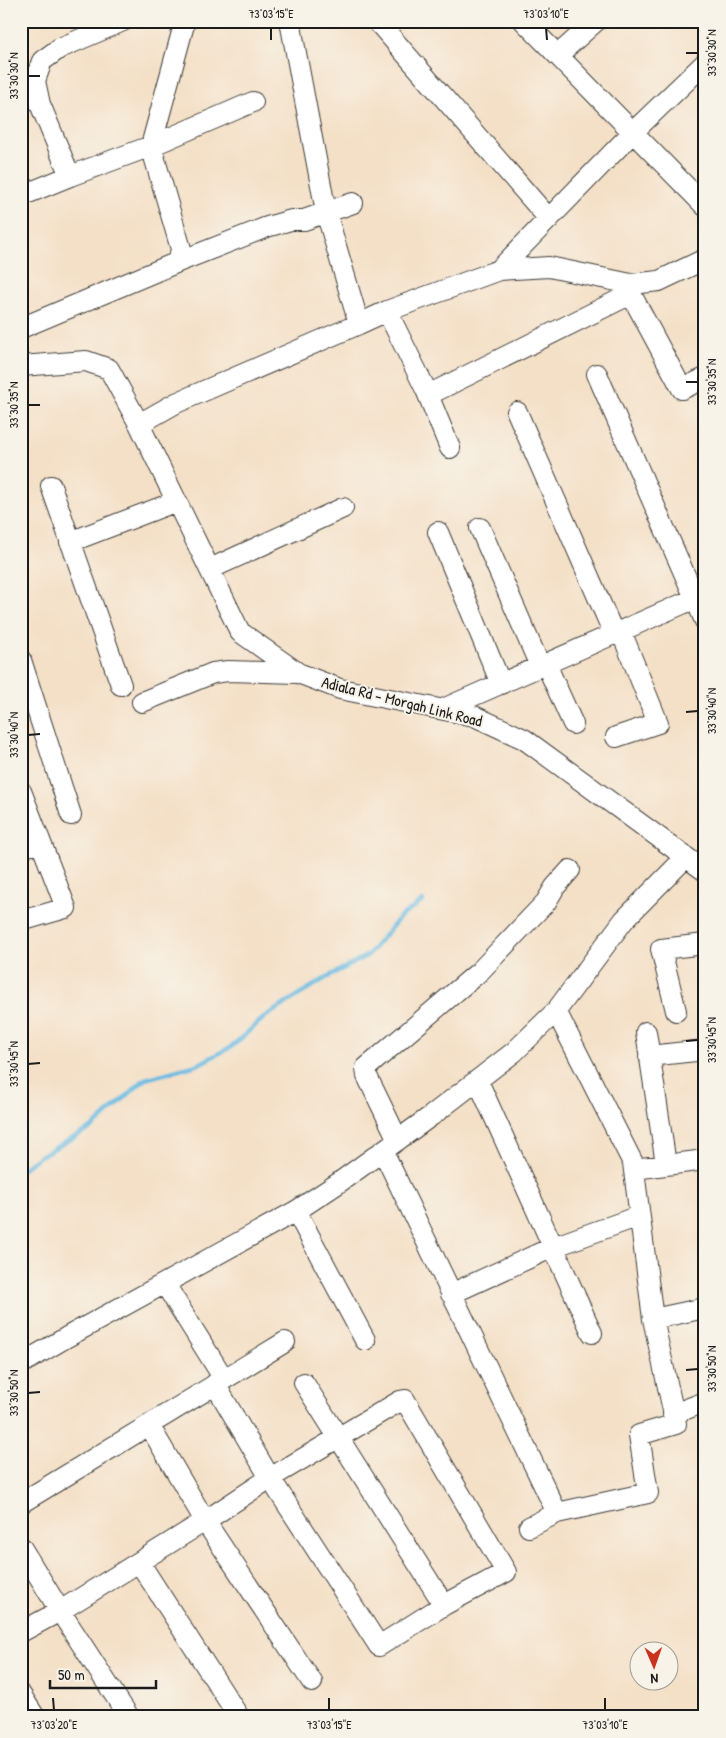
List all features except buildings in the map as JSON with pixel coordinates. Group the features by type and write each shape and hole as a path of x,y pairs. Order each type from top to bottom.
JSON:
{"street":[{"path":"70,176 40,104 35,81 42,61 60,48 123,21"},
{"path":"178,262 181,249 150,146 185,21"},
{"path":"290,21 326,212 360,324"},
{"path":"377,21 549,219"},
{"path":"524,21 705,206"},
{"path":"558,55 596,21"},
{"path":"499,270 633,132 705,63"},
{"path":"21,196 150,146 253,102"},
{"path":"21,328 267,227 291,220 304,220 353,203"},
{"path":"428,395 628,288 631,284 659,281 705,259"},
{"path":"139,424 176,403 387,311 499,270 549,267 628,288 682,389 705,378"},
{"path":"387,311 428,395 450,448"},
{"name":"Adiala Rd - Morgah Link Road","path":"21,366 86,361 109,368 139,424 240,632 298,673 340,689 474,716 524,739 705,871"},
{"path":"597,374 699,596 705,621"},
{"path":"517,412 658,723 616,737"},
{"path":"51,486 121,685"},
{"path":"70,542 177,501"},
{"path":"210,569 343,508"},
{"path":"480,528 543,665 573,724"},
{"path":"438,532 501,684"},
{"path":"443,709 699,596"},
{"path":"21,660 27,698 71,815"},
{"path":"142,702 213,673 228,671 298,673"},
{"path":"21,791 66,908 21,921"},
{"path":"21,848 40,842"},
{"path":"21,1364 296,1211 391,1146 478,1081 514,1052 556,1011 624,920 685,858"},
{"path":"557,1513 452,1294 391,1146 366,1068 480,971 546,902 555,887 570,870"},
{"path":"676,1011 661,949 705,944"},
{"path":"529,1527 557,1513 644,1495 648,1492 640,1435 676,1424 653,1319 633,1163 556,1011"},
{"path":"646,1032 666,1164"},
{"path":"649,1056 705,1050"},
{"path":"478,1081 592,1333"},
{"path":"634,1169 705,1160"},
{"path":"296,1211 365,1340"},
{"path":"452,1294 553,1247 639,1216"},
{"path":"21,1632 60,1612 206,1521 270,1478 337,1437 400,1401 405,1400 506,1572 444,1605 379,1646 270,1478 220,1382 165,1284"},
{"path":"653,1319 705,1308"},
{"path":"21,1503 285,1342"},
{"path":"304,1382 444,1605"},
{"path":"673,1414 705,1402"},
{"path":"149,1425 206,1521 312,1682"},
{"path":"21,1547 60,1612 129,1717"},
{"path":"139,1562 239,1717"},
{"path":"21,1695 35,1717"}],"waterway":[{"path":"21,1170 40,1156 93,1127 145,1079 197,1065 231,1047 266,1016 324,979 368,955 400,917 423,901"}]}
